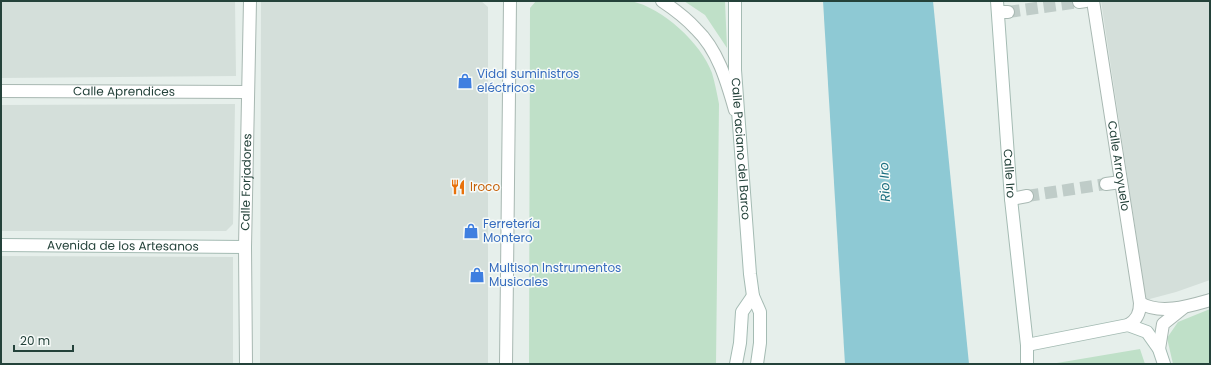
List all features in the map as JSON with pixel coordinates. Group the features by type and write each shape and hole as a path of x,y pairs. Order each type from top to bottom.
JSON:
{"street":[{"name":"Calle Forjadores","path":"246,364 245,247 250,1"},
{"path":"506,364 510,1"},
{"path":"662,1 698,30 711,47 726,78 739,121"},
{"name":"Calle Paciano del Barco","path":"735,1 735,70 750,274 753,296 760,312 760,343 757,364"},
{"name":"Calle Arroyuelo","path":"1093,1 1140,303 1138,316 1134,322 1128,325"},
{"name":"Calle Iro","path":"1001,8 1011,199 1027,345 1027,364"},
{"name":"Calle Aprendices","path":"1,91 248,92"},
{"path":"1106,184 1121,182"},
{"path":"1011,199 1027,196"},
{"name":"Avenida de los Artesanos","path":"1,245 245,247"},
{"path":"736,364 740,343 742,312 753,296"},
{"path":"1140,303 1152,308 1183,308 1210,300"},
{"path":"1159,349 1163,324 1183,308"},
{"path":"1027,345 1128,325 1147,332 1159,349 1164,364"},
{"name":"Calle Iro","path":"1027,345 1036,364"}],"shaded area":[{"path":"1,1 235,1 236,76 1,78"},
{"path":"261,1 481,1 488,7 488,364 260,364"},
{"path":"1101,1 1210,1 1210,280 1176,292 1146,300"},
{"path":"235,104 233,224 226,231 1,231 1,105"},
{"path":"1,256 233,257 233,364 1,364"}],"green space":[{"path":"536,1 631,1 643,5 656,11 679,28 690,39 707,62 712,73 719,104 716,364 529,364 530,8"},
{"path":"684,1 725,1 727,48 705,15"},
{"path":"1210,309 1210,364 1173,364 1167,338 1178,322"},
{"path":"1140,349 1145,364 1051,364"}],"water":[{"name":"Rio Iro","path":"823,1 933,1 969,364 845,364"}],"tunnel":[{"path":"1008,12 1079,2"},
{"path":"1027,196 1106,184"}],"place":[{"name":"Vidal suministros eléctricos","path":"465,81"},
{"name":"Iroco","path":"458,187"},
{"name":"Ferretería Montero","path":"471,231"},
{"name":"Multison Instrumentos Musicales","path":"477,275"}]}
